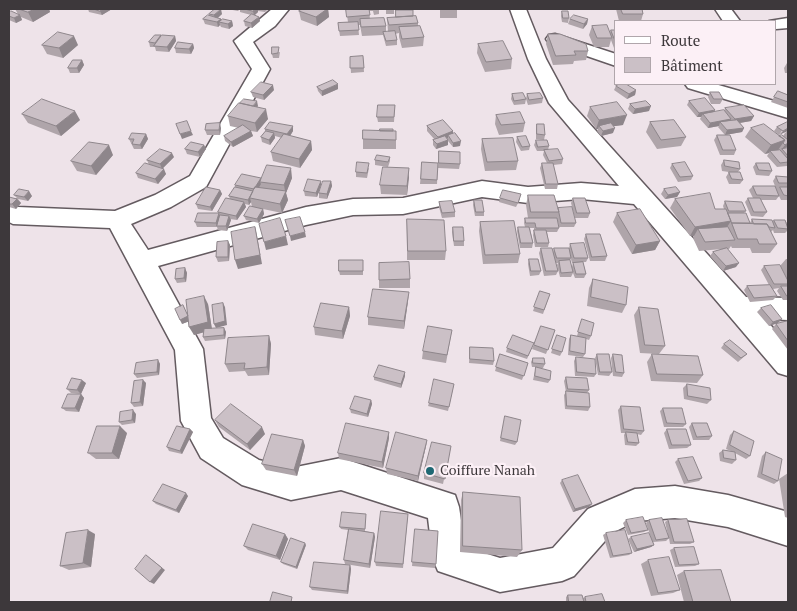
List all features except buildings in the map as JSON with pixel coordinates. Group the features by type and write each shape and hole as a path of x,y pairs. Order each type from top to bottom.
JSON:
{"street":[{"path":"9,212 13,215 117,220 163,201 198,181 261,69 243,41 269,22 282,9"},
{"path":"723,9 730,20"},
{"path":"522,19 614,59"},
{"path":"522,19 537,59 559,103 788,364"},
{"path":"698,85 788,112"},
{"path":"142,261 306,216 353,207 403,206 482,189 528,195 580,192 641,196"},
{"path":"117,220 142,261 189,349 196,421 212,448 252,474 291,484 341,474 443,507 450,559 500,575 562,564 600,521 635,506 675,502 728,511 788,529"},
{"path":"738,308 788,309"}],"place":[{"name":"Coiffure Nanah","path":"430,471"}]}
